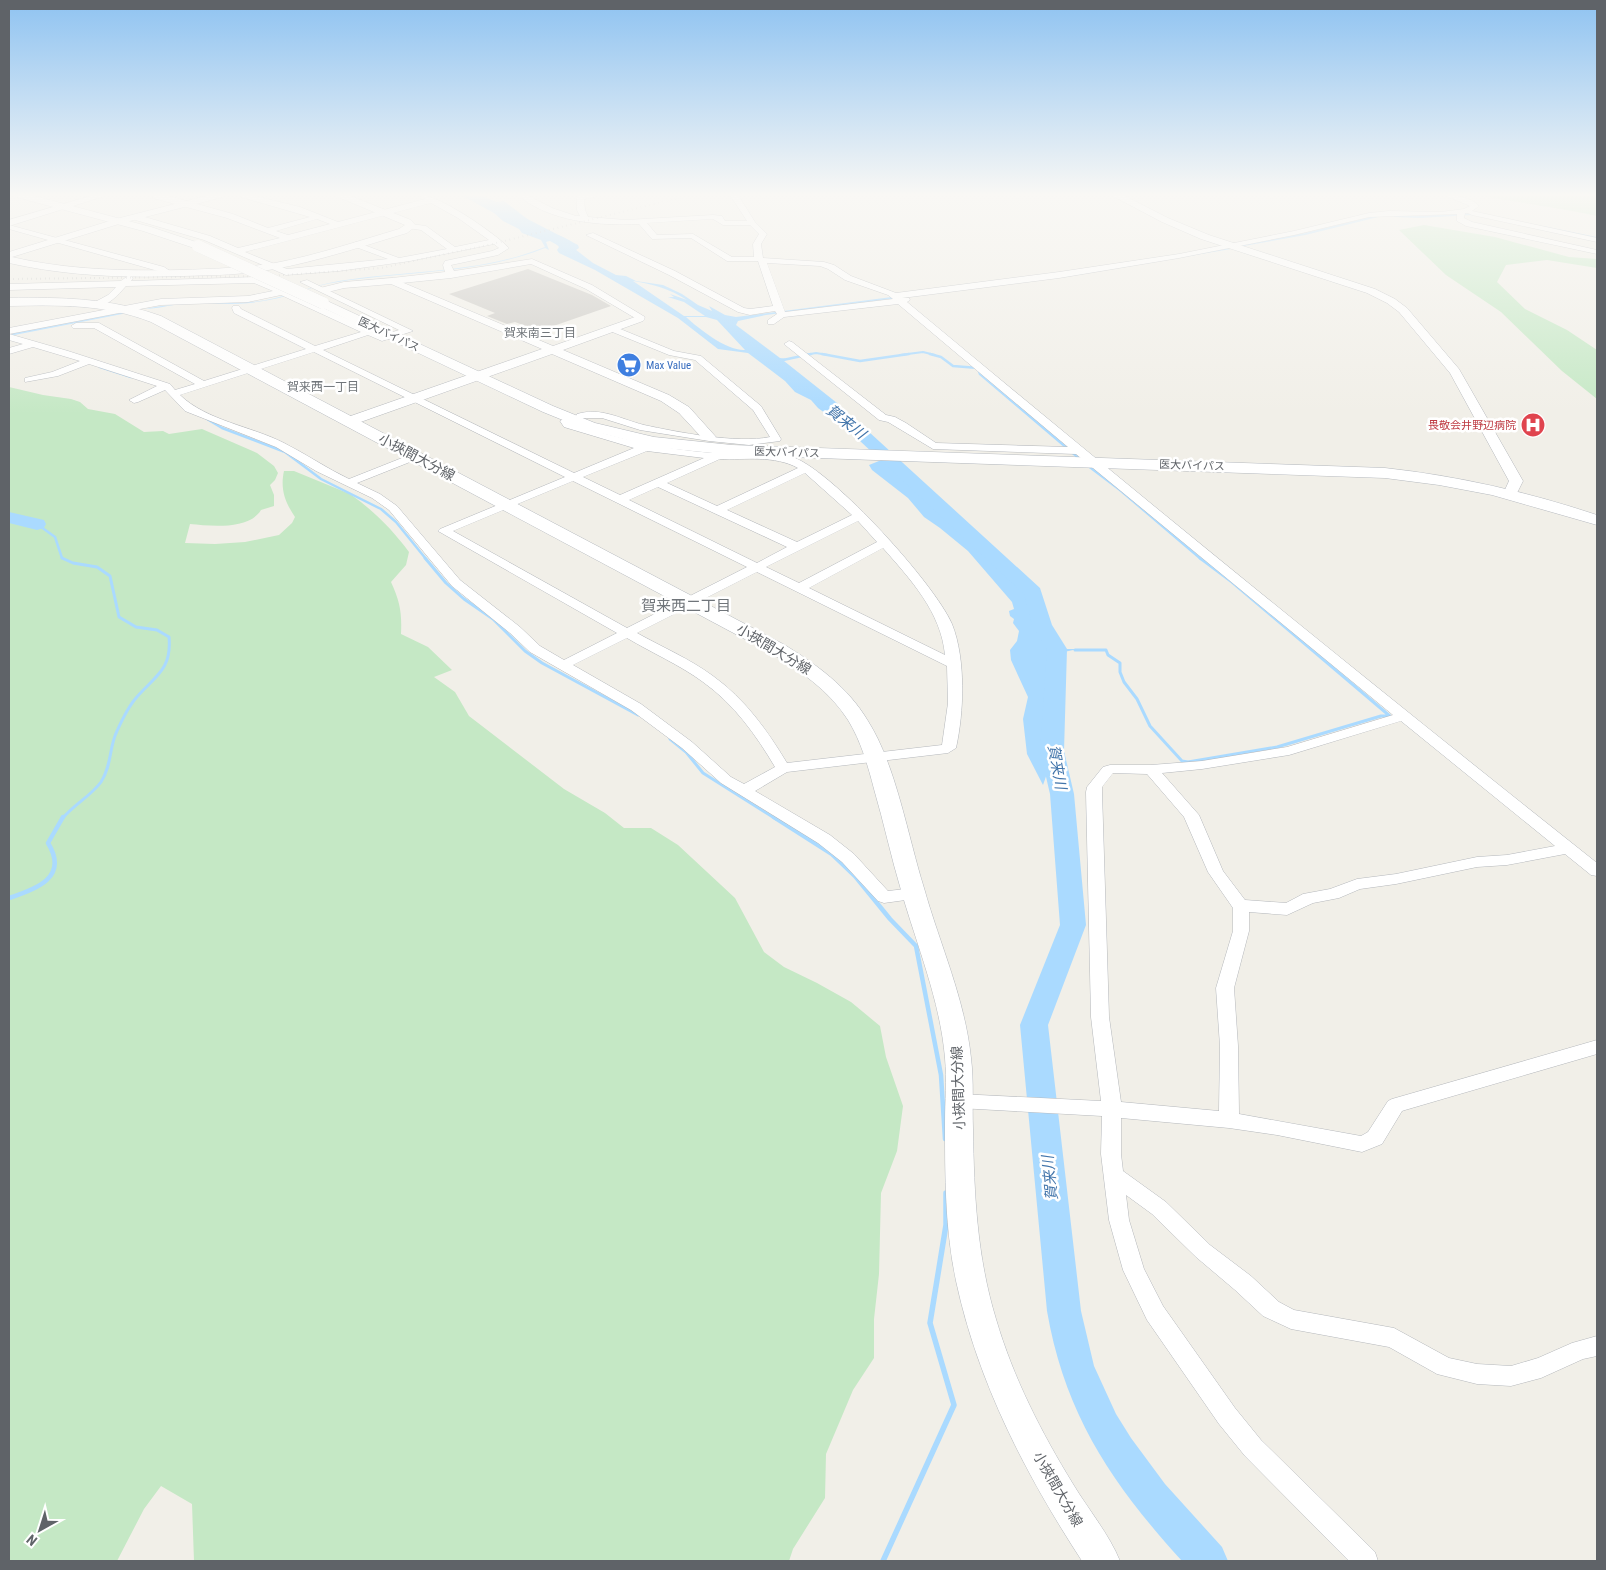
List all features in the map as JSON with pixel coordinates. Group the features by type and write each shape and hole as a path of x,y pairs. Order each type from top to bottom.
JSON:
{"main road":[{"name":"医大バイパス","path":"256,268 326,298 397,335 585,421 654,442 708,449 1081,458 1385,473 1512,492 1597,514"},
{"name":"小挾間大分線","path":"10,303 98,304 134,311 252,369 776,648 815,674 852,712 862,728 875,758 950,1010 959,1059 970,1102 963,1234 971,1281 985,1336 1003,1384 1030,1440 1065,1504 1102,1561"},
{"name":"医大バイパス","path":"1512,492 1597,520"}],"street":[{"path":"51,268 134,274 233,271 253,268"},
{"path":"158,268 169,273"},
{"path":"274,268 281,272 292,272 328,268"},
{"path":"448,268 451,275"},
{"path":"11,336 134,311 262,306 296,298 326,298 344,286 451,275 490,268"},
{"path":"350,422 639,319 640,317 597,291 551,268"},
{"path":"662,268 741,310 780,312 1062,280 1137,268"},
{"path":"763,268 776,296 780,312"},
{"path":"833,268 844,276 883,289 897,298 1081,458 1597,871"},
{"path":"1301,268 1371,291 1391,301 1403,310 1464,385 1516,481 1512,492"},
{"path":"98,304 111,297 134,274"},
{"path":"9,287 126,282 255,280 383,338 397,335"},
{"path":"186,300 202,281"},
{"path":"392,281 665,398 684,410 709,438"},
{"path":"304,282 326,298"},
{"path":"10,303 31,287"},
{"path":"11,336 88,324 161,302 248,300 283,292"},
{"path":"236,308 237,311 414,399 953,664"},
{"path":"771,322 780,312"},
{"path":"88,324 96,324 203,384"},
{"path":"613,328 672,353 698,358 757,408 762,419 776,437 774,440 764,441 686,435 639,426 593,412 585,421 565,421 566,424 589,433 646,447 717,456 783,458 792,460 807,468 858,516 919,582 938,610 949,638 953,664 954,698 949,748 783,768 744,791"},
{"path":"134,400 203,384 369,332"},
{"path":"11,336 171,390 189,409 280,445 320,469 388,503 456,583 515,630 535,650 654,719 687,745 716,772 832,845 867,877 884,897 914,894"},
{"path":"9,352 33,344"},
{"path":"790,344 882,418 891,419 902,425 933,446 1081,458"},
{"path":"28,380 54,374 89,361"},
{"path":"646,447 444,531 707,678 729,694 757,726 783,768"},
{"path":"347,482 416,456"},
{"path":"619,500 717,456"},
{"path":"718,510 807,468"},
{"path":"658,482 798,547"},
{"path":"562,666 858,516"},
{"path":"799,588 884,544"},
{"path":"1366,1561 1253,1448 1226,1416 1155,1312 1134,1270 1119,1220 1106,1109 1100,1017 1094,792 1108,770 1115,768 1151,770 1202,765 1290,751 1404,716"},
{"path":"1151,770 1191,815 1216,872 1240,905 1241,932 1225,988 1229,1046 1228,1120"},
{"path":"1240,905 1287,909 1309,898 1333,894 1356,884 1412,876 1477,862 1507,860 1570,848"},
{"path":"970,1102 1106,1109 1228,1120 1277,1127 1362,1144 1375,1138 1395,1106 1399,1104 1597,1046"},
{"path":"1114,1175 1164,1212 1203,1251 1243,1283 1270,1308 1291,1319 1394,1338 1445,1367 1476,1374 1512,1376 1540,1368 1580,1350 1597,1346"}],"green space":[{"path":"1439,268 1504,268 1497,282 1525,309 1567,330 1597,350 1597,399 1562,371 1501,312"},
{"path":"9,387 80,402 88,409 115,414 144,432 163,431 169,434 202,429 257,453 274,466 278,473 270,485 274,495 274,506 261,510 248,521 239,524 219,526 190,524 185,543 245,542 279,535 292,523 295,517 284,495 284,471 294,471 350,494 382,520 409,552 406,565 391,582 400,607 401,634 428,647 452,670 434,677 455,692 469,716 564,789 605,813 624,828 651,828 678,845 735,898 764,952 784,967 851,1002 880,1026 886,1057 903,1106 897,1151 881,1193 879,1274 874,1319 874,1358 853,1390 826,1454 825,1498 793,1549 789,1561 194,1561 192,1504 161,1486 144,1509 117,1561 9,1561"}],"water":[{"path":"461,268 338,282 278,298 258,302 192,304 261,301 339,281"},
{"path":"591,268 603,268 616,275 626,276 636,281 663,285 682,294 698,305 712,311 709,306 725,315 736,317 1102,268 1117,268 1071,276 766,315 738,321 736,325 780,358 788,359 784,361 837,403 883,446 870,446 818,408 811,400 795,392 785,381 748,353 718,349 678,318","holes":["633,281 654,285 687,300 670,294 674,297 668,297 684,302 705,316 684,316","686,317 706,317 717,320 745,350 722,343"]},
{"path":"884,459 894,460 928,496 926,498 929,501 977,542 1039,604 1043,613 1040,626 1051,649 1078,649 1050,655 1058,706 1056,748 1043,785 1027,754 1023,719 1028,697 1011,660 1010,650 1017,641 1019,631 1013,623 1014,619 1010,616 1009,611 1014,609 1012,602 968,551 924,517 908,498 872,470 869,465"}],"building":[{"path":"528,269 592,295 611,306 539,331 515,322 507,324 487,316 495,313 449,294"}],"waterway":[{"path":"9,335 127,312"},
{"path":"900,355 923,352 935,355"},
{"path":"783,360 811,354"},
{"path":"805,355 822,354"},
{"path":"822,354 828,355"},
{"path":"822,354 860,361 909,354"},
{"path":"930,354 941,357 953,366 978,368 980,374 1081,460"},
{"path":"100,367 131,377"},
{"path":"207,419 222,428 285,452 321,479 381,509 396,522 426,559"},
{"name":"賀来川","path":"851,424 1033,592 1042,625 1057,649 1052,751 1062,794 1073,925 1034,1025 1064,1311 1079,1374 1103,1426 1134,1474 1170,1519 1208,1561"},
{"path":"1087,465 1120,490 1201,559"},
{"path":"9,518 37,524"},
{"path":"37,524 55,537 62,558"},
{"path":"62,558 73,563 97,567 110,576 119,617 136,627 157,630 169,637 169,648 168,657 161,672 133,702 123,718 114,737 105,776 92,792 62,819"},
{"path":"425,558 446,583 464,599 493,619 525,651 542,663 638,715"},
{"path":"1200,558 1232,582 1390,716"},
{"path":"1075,650 1106,650 1108,655 1120,663 1120,672 1124,682 1137,699 1150,726 1182,761 1188,762 1277,747 1381,716 1390,716"},
{"path":"670,739 686,752 703,773 776,819"},
{"path":"9,898 39,886 52,873 55,865 54,855 48,843 63,817"},
{"path":"774,817 832,854 855,876 890,919 916,946 941,1075 945,1139"},
{"path":"883,1561 954,1405 930,1323 946,1225 946,1193"}],"railway":[{"path":"9,279 270,276 377,268"}],"place":[{"name":"Max Value","path":"629,365"},
{"name":"畏敬会井野辺病院","path":"1533,425"}],"district":[{"name":"賀来南三丁目","path":"540,333"},
{"name":"賀来西一丁目","path":"323,387"},
{"name":"賀来西二丁目","path":"686,606"}]}
